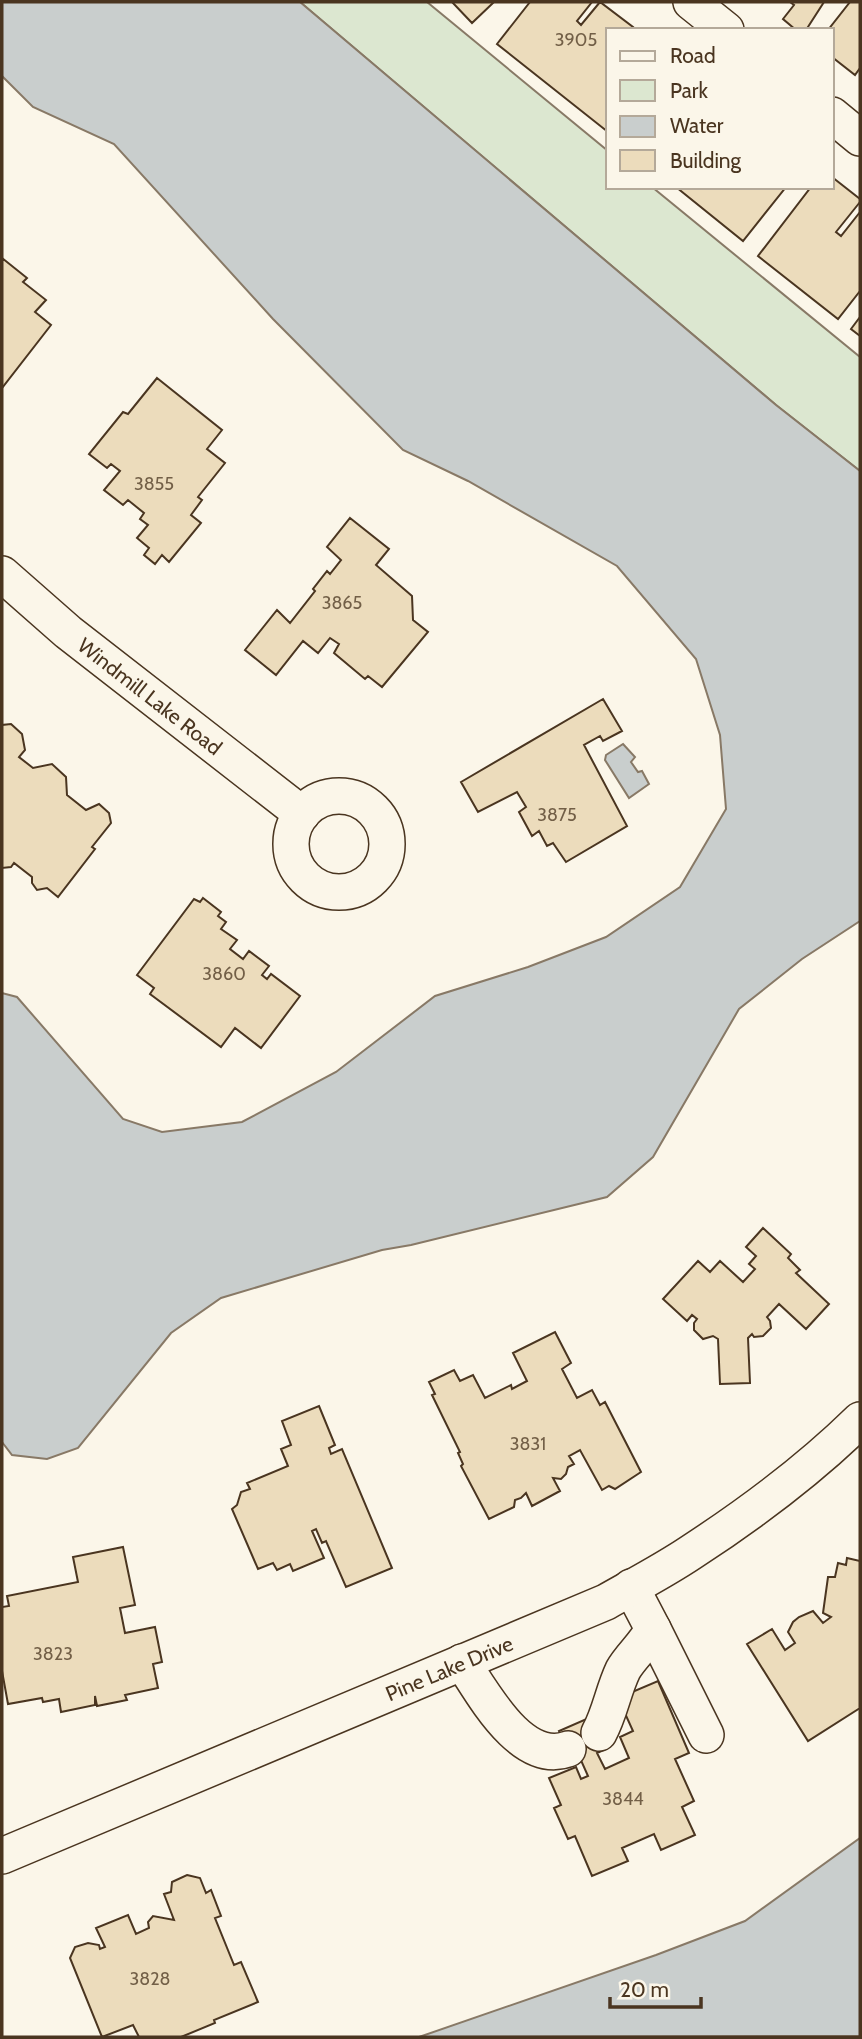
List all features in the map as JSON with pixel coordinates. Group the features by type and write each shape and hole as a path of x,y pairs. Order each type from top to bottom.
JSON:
{"street":[{"path":"691,2 724,28"},
{"path":"834,117 860,138"},
{"name":"Windmill Lake Road","path":"2,574 68,632 302,814"},
{"name":"Pine Lake Drive","path":"2,1856 606,1602 689,1553 753,1509 821,1457 860,1420"},
{"path":"631,1587 706,1735"},
{"path":"598,1733 606,1720 625,1667 645,1644 653,1629"},
{"path":"462,1662 511,1732 539,1749 568,1749"}],"green space":[{"path":"300,2 427,2 606,149 606,189 654,189 860,357 860,471 776,405"}],"water":[{"path":"2,2 300,2 776,405 860,471 860,921 802,959 739,1009 653,1157 607,1197 382,1250 221,1298 171,1333 78,1448 47,1459 12,1455 2,1442 2,993 17,997 123,1119 162,1132 242,1122 336,1072 435,996 528,967 606,937 680,887 726,809 720,735 696,659 617,566 468,481 403,450 273,319 114,144 33,107 2,76"},
{"path":"623,744 635,757 631,762 638,772 642,771 649,784 629,798 605,760 606,755"},
{"path":"860,1838 860,2036 419,2037 656,1955 745,1921"}],"building":[{"path":"452,2 494,2 472,23"},
{"path":"530,2 592,2 577,21 581,25 600,2 633,27 606,28 606,130 497,44"},
{"path":"790,2 824,2 807,28 794,28 783,19 794,5"},
{"path":"850,2 860,2 860,68 855,75 834,59 834,28 830,28"},
{"path":"834,179 860,199 836,232 841,236 860,212 860,291 838,319 758,256 809,189 834,189"},
{"path":"678,189 784,189 743,241"},
{"path":"2,258 27,278 23,282 46,300 35,312 51,325 2,388"},
{"path":"860,317 860,336 851,329"},
{"path":"157,378 222,430 207,449 225,463 198,497 202,500 191,515 201,523 169,562 162,555 155,564 144,555 149,548 137,538 148,525 140,519 144,513 128,500 123,505 104,490 120,471 111,464 107,468 89,454 123,412 128,414"},
{"path":"350,518 389,549 376,565 412,596 413,620 428,632 382,687 368,676 365,679 334,653 339,644 330,638 318,653 303,641 276,675 245,650 277,610 290,623 327,571 330,574 341,560 327,547"},
{"path":"603,699 622,731 603,741 600,736 584,745 627,826 566,862 553,843 547,846 539,831 532,836 519,812 526,807 517,792 478,812 461,782"},
{"path":"11,724 22,734 25,750 19,757 33,768 52,764 66,777 67,795 86,810 99,804 109,813 111,823 92,847 95,849 58,897 47,888 37,890 32,883 32,877 14,863 11,867 2,868 2,725"},
{"path":"203,898 221,912 218,916 226,922 221,929 237,940 230,949 243,959 249,951 269,966 262,975 267,979 271,974 300,996 261,1048 235,1028 221,1047 150,994 154,988 137,975 194,899 200,902"},
{"path":"763,1228 791,1254 788,1258 800,1270 796,1273 829,1304 806,1329 779,1304 767,1317 771,1328 763,1336 754,1337 752,1334 748,1338 750,1383 720,1384 718,1339 713,1336 703,1339 694,1330 697,1319 692,1315 687,1321 663,1299 698,1261 710,1272 720,1261 743,1282 755,1269 749,1264 756,1256 746,1247"},
{"path":"555,1332 571,1363 562,1369 577,1398 592,1390 600,1405 605,1402 641,1472 615,1489 609,1486 602,1490 580,1450 569,1456 574,1464 568,1467 566,1474 561,1479 553,1478 560,1491 532,1506 526,1493 515,1500 514,1507 489,1519 461,1466 463,1464 458,1453 460,1452 432,1395 435,1394 429,1382 454,1370 460,1381 473,1375 485,1398 511,1385 512,1389 527,1381 513,1353"},
{"path":"319,1406 335,1445 329,1448 331,1454 342,1449 392,1568 346,1587 326,1541 322,1543 316,1529 312,1531 324,1558 293,1571 290,1564 277,1570 273,1563 258,1569 232,1509 237,1505 241,1492 250,1489 247,1483 288,1466 281,1449 291,1445 282,1421"},
{"path":"123,1547 135,1605 120,1608 125,1633 155,1627 162,1662 153,1664 158,1688 125,1695 127,1700 97,1706 95,1696 95,1705 61,1712 59,1699 43,1702 42,1698 8,1704 2,1671 2,1607 9,1606 7,1596 78,1582 73,1557"},
{"path":"847,1558 860,1561 860,1708 808,1741 747,1644 772,1629 785,1650 795,1643 788,1632 799,1617 813,1611 823,1623 831,1617 823,1613 828,1577 835,1577 838,1563 846,1565"},
{"path":"658,1681 689,1753 675,1759 694,1801 682,1807 695,1835 661,1850 654,1834 622,1848 628,1861 592,1876 575,1836 568,1839 554,1808 561,1805 549,1778 576,1767 581,1779 588,1776 580,1758 573,1761 559,1731 591,1717 606,1749 597,1753 605,1769 629,1758 620,1737 633,1731 618,1698"},
{"path":"187,1875 200,1878 206,1893 211,1890 221,1916 215,1918 234,1965 241,1962 258,2002 181,2037 139,2037 133,2025 102,2037 70,1958 75,1947 88,1943 99,1945 100,1949 105,1947 96,1928 128,1915 136,1934 149,1928 148,1922 153,1916 174,1920 164,1894 171,1892 172,1882"}]}
